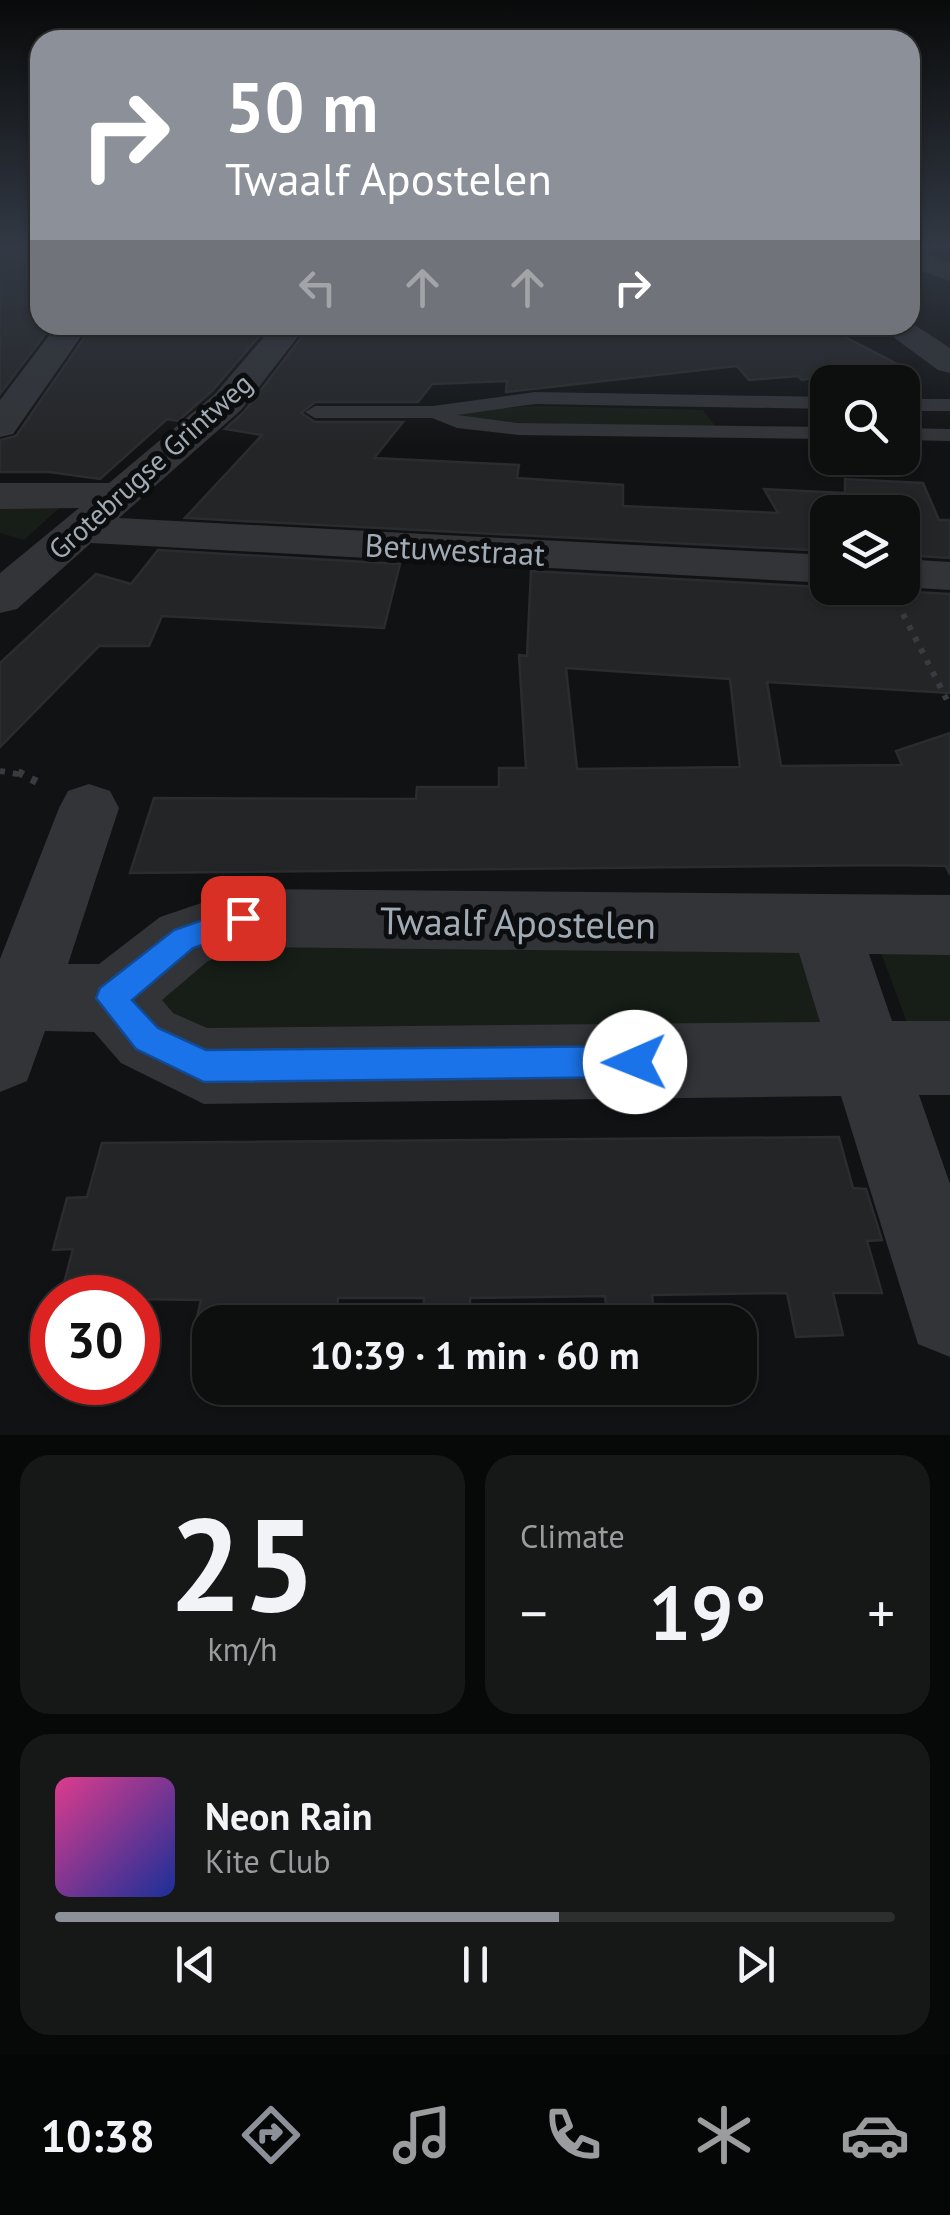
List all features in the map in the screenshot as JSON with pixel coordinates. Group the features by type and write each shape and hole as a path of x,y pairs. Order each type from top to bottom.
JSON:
{"street":[{"path":"0,426 67,335"},
{"name":"Grotebrugse Grintweg","path":"0,598 228,402 284,335"},
{"path":"909,335 950,363"},
{"path":"0,496 123,495"},
{"name":"Betuwestraat","path":"83,528 810,568"},
{"path":"920,583 950,576"},
{"path":"7,1016 88,808"},
{"name":"Twaalf Apostelen","path":"111,998 184,939 243,918 950,925"},
{"path":"825,926 950,1312"},
{"path":"7,1016 111,998 147,1038 204,1066 950,1058"}],"lane":[{"path":"314,412 433,412 535,398 810,403"},
{"path":"920,404 950,405"},
{"path":"433,412 457,422 518,429 810,434"},
{"path":"920,434 950,435"}],"path":[{"path":"908,605 950,706"}],"shaded area":[{"path":"538,406 703,410 716,427 520,423 457,417 465,410"},
{"path":"0,503 65,503 24,540 0,533"},
{"path":"950,941 950,1028 909,1028 877,942"},
{"path":"802,943 828,1029 223,1032 189,1027 164,1008 161,990 173,973 234,946"}],"building":[{"path":"0,314 30,314 30,335 44,335 0,394"},
{"path":"86,335 260,335 212,391 178,421 167,419 100,479 49,472 0,472 0,440 16,436"},
{"path":"303,335 841,335 895,363 810,365 810,379 802,380 798,376 749,380 737,366 506,392 507,381 432,384 418,402 315,402 301,413 315,422 403,422 374,458 519,465 517,478 623,485 623,506 778,513 764,489 845,493 845,479 923,483 939,520 950,520 950,558 920,556 920,495 810,495 810,550 185,518 262,435 225,429 244,412"},
{"path":"158,550 400,564 384,628 162,616 149,646 99,646 0,747 0,663 96,574 131,584"},
{"path":"531,571 810,586 810,605 920,605 920,592 950,594 950,693 767,682 781,766 902,765 896,751 950,733 950,875 946,866 891,865 130,873 154,798 416,799 417,787 499,787 499,768 526,768 519,655 527,656","holes":["566,668 730,679 740,767 577,769"]},
{"path":"839,1137 853,1188 866,1189 882,1240 867,1241 882,1293 833,1293 843,1335 796,1337 787,1293 652,1295 653,1305 606,1305 605,1296 470,1298 470,1305 424,1305 424,1298 338,1298 337,1305 200,1305 201,1300 160,1299 160,1275 66,1275 73,1249 53,1250 67,1198 87,1197 102,1143"}],"route":[{"path":"243,918 184,939 111,998 147,1038 204,1066 635,1062"}]}
